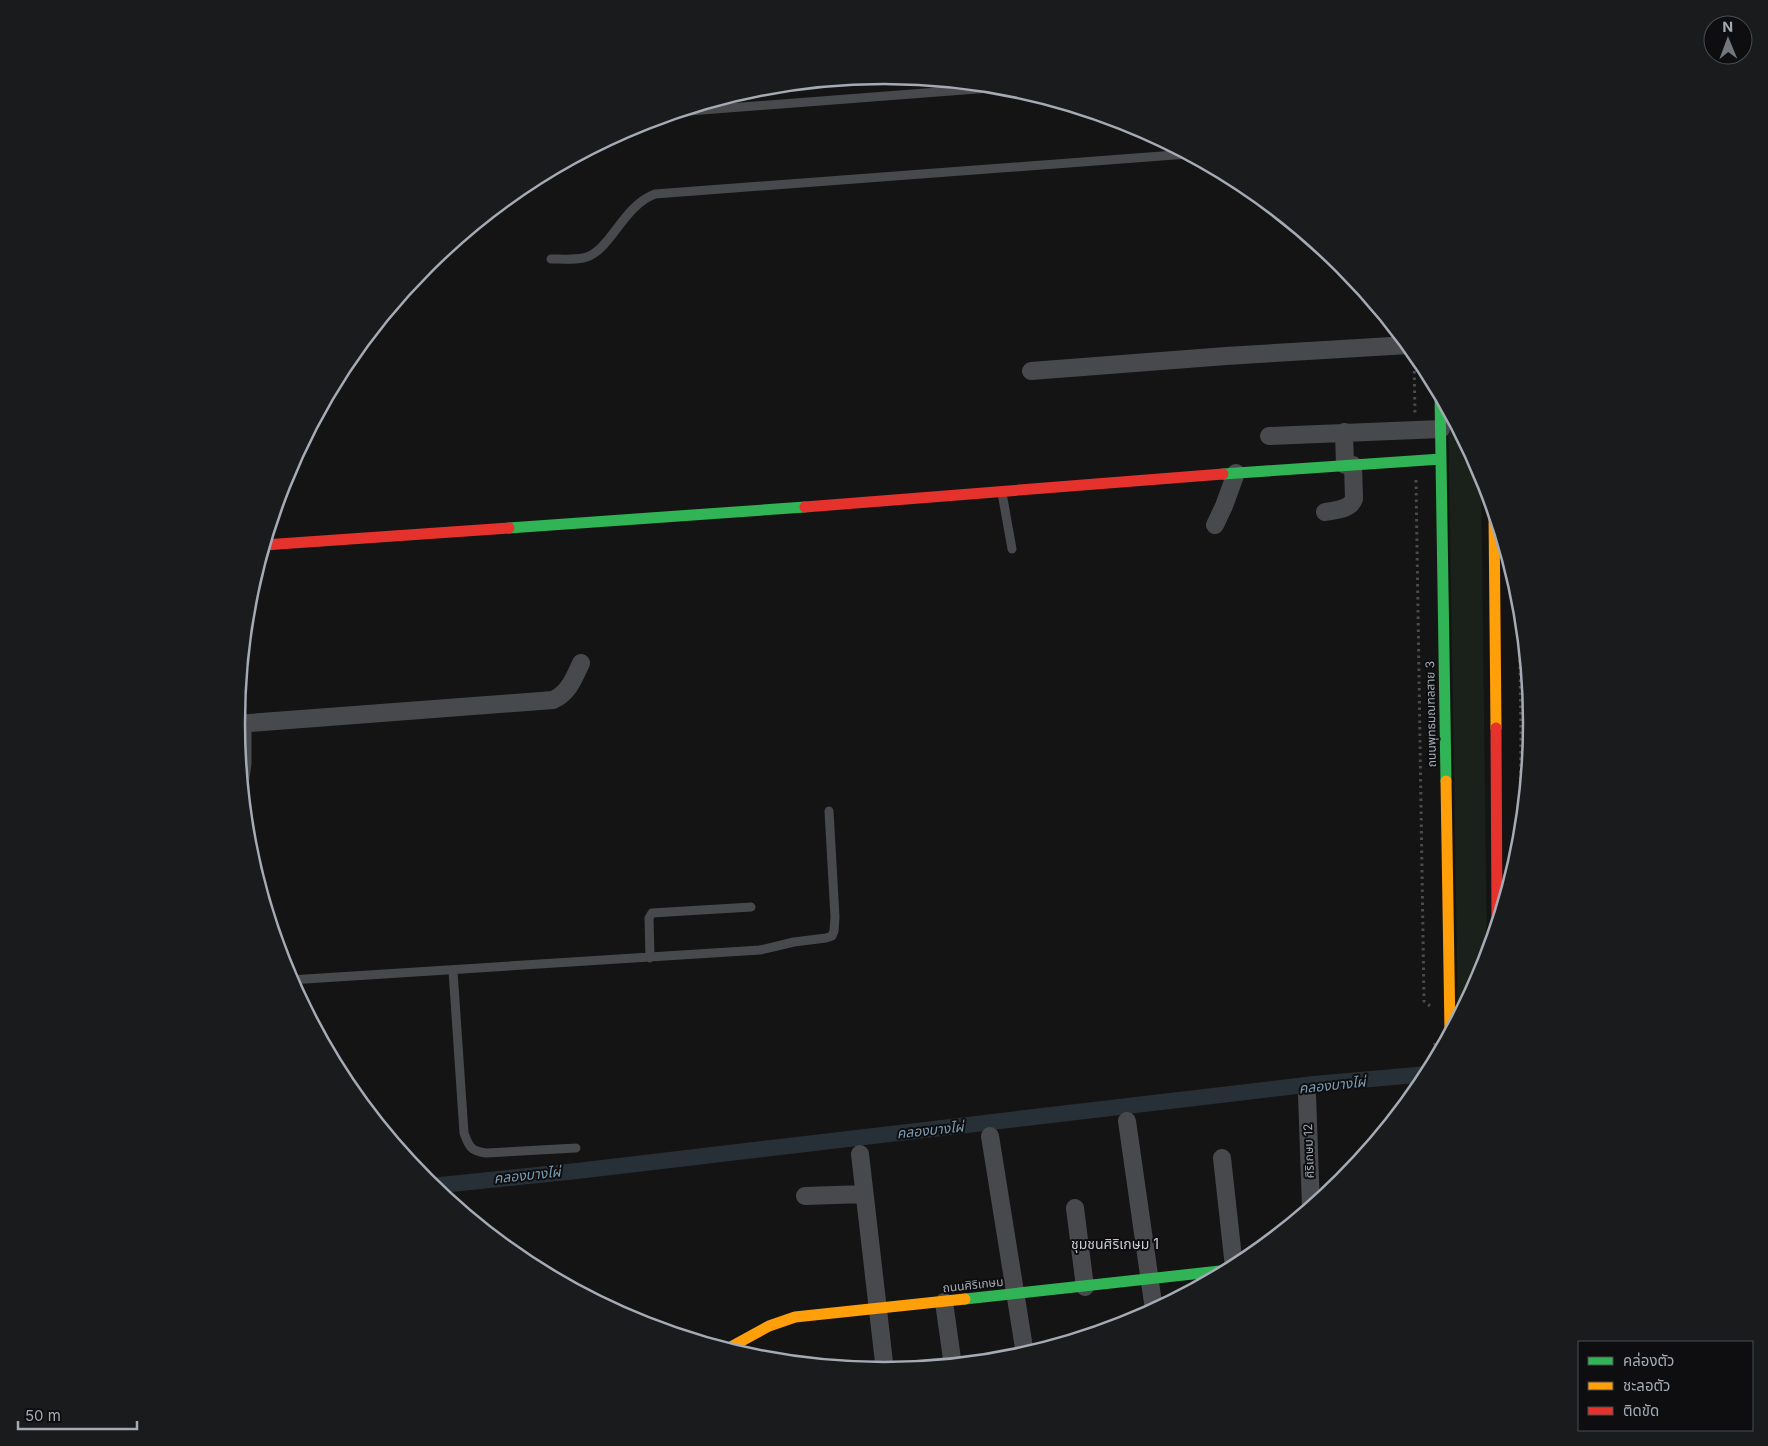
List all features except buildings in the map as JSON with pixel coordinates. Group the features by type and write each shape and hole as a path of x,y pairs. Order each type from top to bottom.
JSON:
{"street":[{"path":"1031,371 1226,356 1399,346"},
{"name":"ถนนพุทธมณฑลสาย 3","path":"1440,408 1450,1020"},
{"path":"1269,436 1441,430"},
{"path":"1325,512 1347,507 1352,504 1354,499 1344,432"},
{"path":"271,544 1441,459"},
{"path":"1215,525 1236,473"},
{"path":"1495,537 1504,875"},
{"path":"245,724 553,700 562,696 568,689 581,662"},
{"name":"ศิริเกษม 12","path":"1308,1095 1311,1199"},
{"path":"1127,1121 1153,1303"},
{"path":"990,1136 1024,1346"},
{"path":"860,1154 884,1362"},
{"path":"1222,1158 1233,1259"},
{"path":"805,1196 864,1194"},
{"path":"1076,1208 1085,1287"},
{"name":"ถนนศิริเกษม","path":"736,1344 777,1321 795,1317 1212,1272"},
{"path":"944,1302 952,1358"}],"lane":[{"path":"707,110 970,90"},
{"path":"551,259 584,258 596,252 603,247 626,215 645,198 655,194 1176,155"},
{"path":"1002,490 1012,549"},
{"path":"246,756 246,768"},
{"path":"298,980 760,950 794,942 826,938 832,936 835,917 829,811"},
{"path":"650,958 649,918 652,913 751,907"},
{"path":"453,971 464,1133 470,1148 476,1152 486,1153 576,1148"}],"path":[{"path":"1414,366 1415,430"},
{"path":"1416,461 1424,1001 1433,1008"},
{"path":"1520,660 1521,780"}],"shaded area":[{"path":"1448,423 1475,478 1481,496 1487,934 1475,968 1458,1004"}],"waterway":[{"name":"คลองบางไผ่","path":"442,1185 577,1171 1314,1084 1418,1075"}],"traffic: fast":[{"path":"1440,407 1446,781"},
{"path":"1223,474 1441,459"},
{"path":"509,528 805,507"},
{"path":"965,1299 1212,1272"}],"traffic: slow":[{"path":"1494,535 1496,728"},
{"path":"1446,781 1450,1020"},
{"path":"736,1344 769,1326 795,1317 965,1299"}],"traffic: jam":[{"path":"805,507 1223,474"},
{"path":"271,545 509,528"},
{"path":"1496,728 1497,902"}],"district":[{"name":"ชุมชนศิริเกษม 1","path":"1115,1244"}]}
